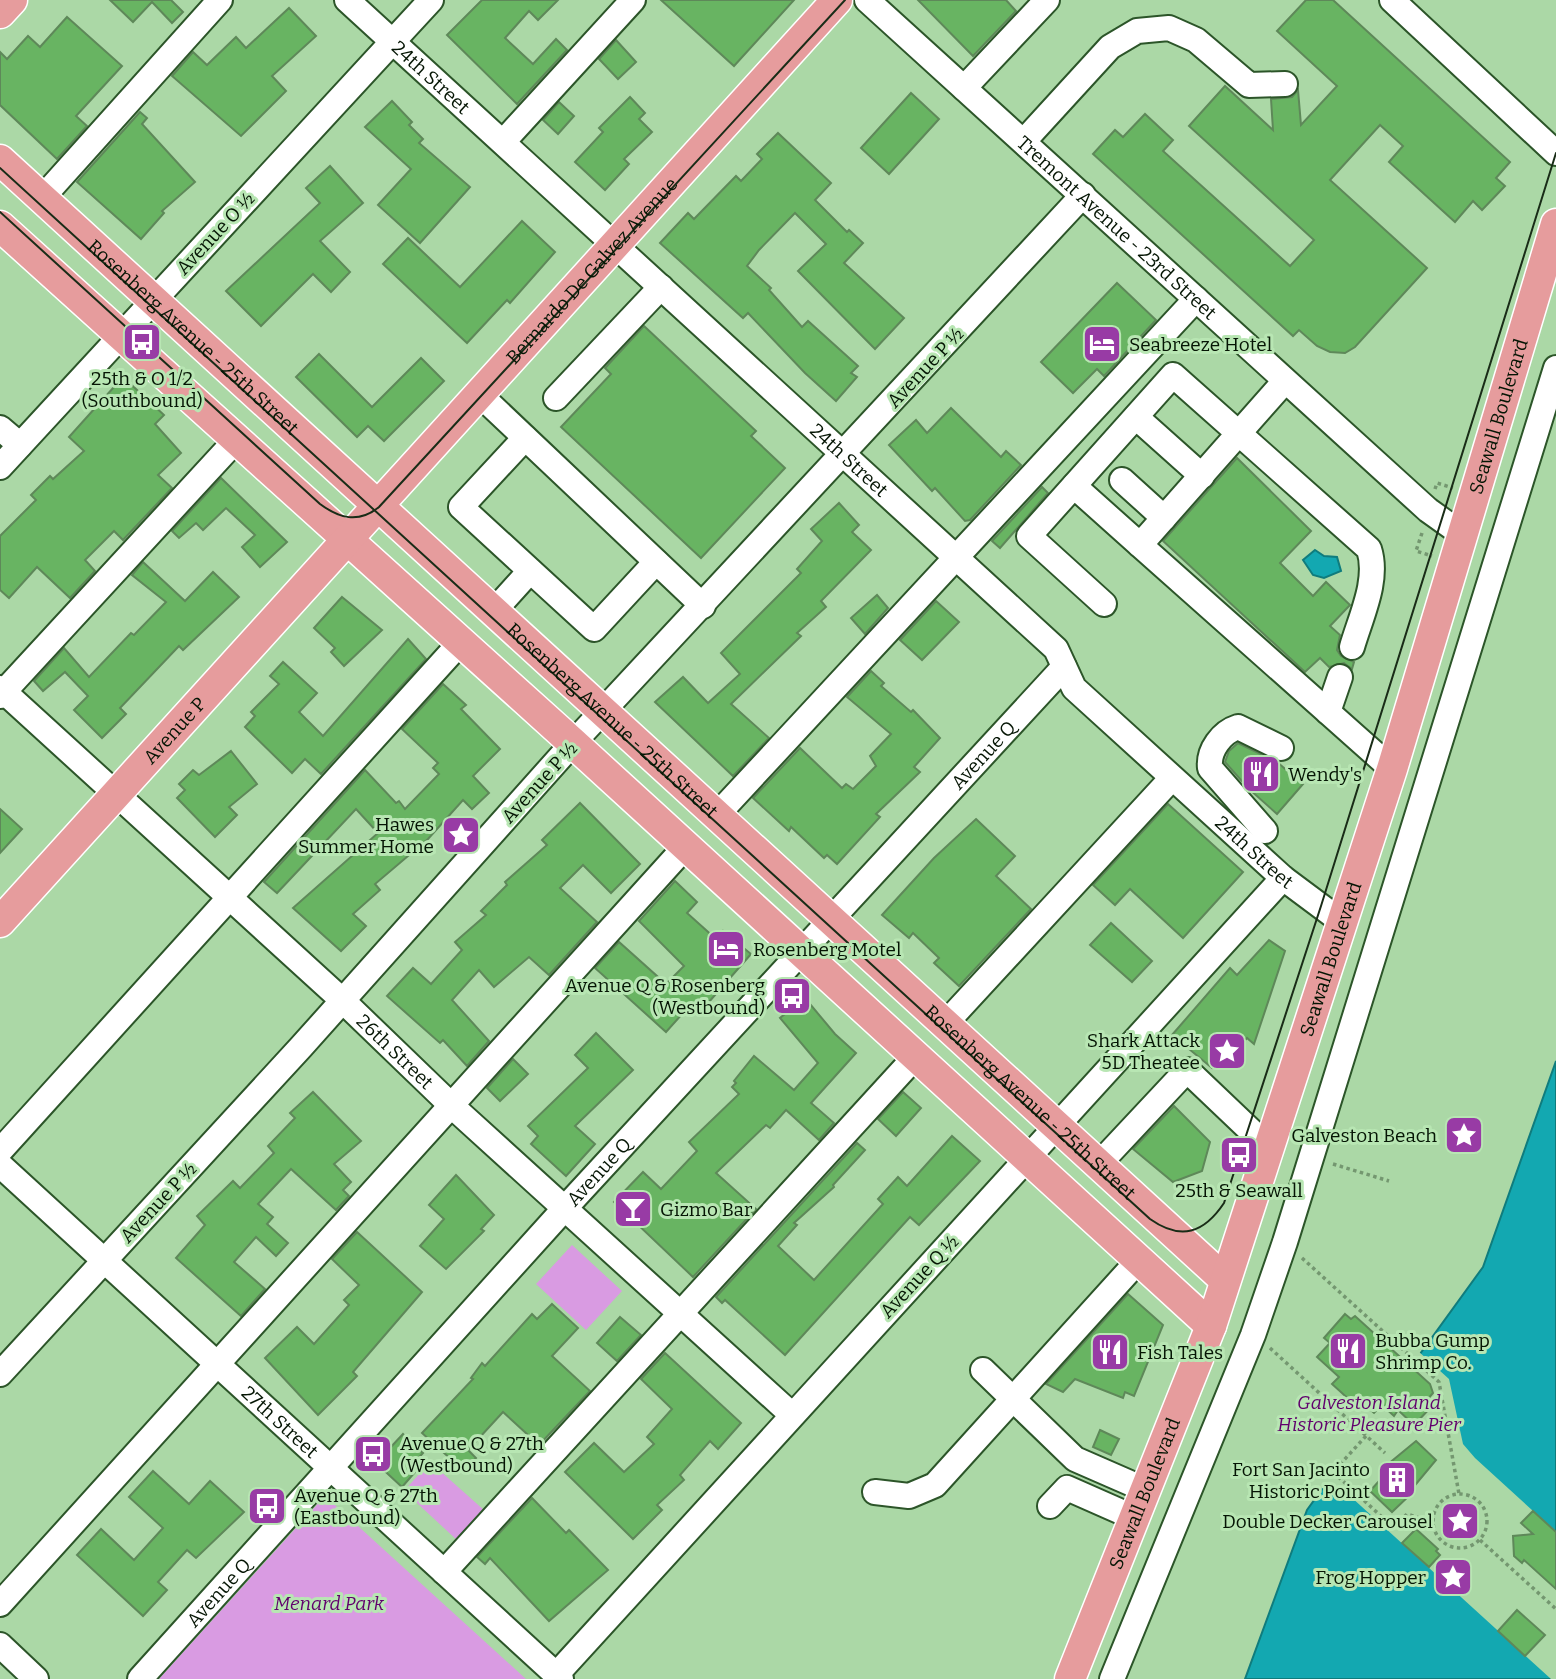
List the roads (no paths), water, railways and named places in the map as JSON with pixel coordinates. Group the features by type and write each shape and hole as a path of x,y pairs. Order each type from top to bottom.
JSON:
{"main road":[{"path":"0,13 12,0"},
{"name":"Bernardo De Galvez Avenue","path":"345,539 837,0"},
{"name":"Rosenberg Avenue - 25th Street","path":"0,160 1226,1280"},
{"name":"Seawall Boulevard","path":"1070,1679 1210,1326 1270,1149 1392,769 1556,224"},
{"path":"0,226 573,743 1210,1326"},
{"name":"Avenue P","path":"0,922 345,539"}],"street":[{"path":"42,198 220,0"},
{"name":"24th Street","path":"347,0 1056,649 1073,688 1283,878 1342,922"},
{"name":"Avenue O ½","path":"0,467 431,0"},
{"path":"503,142 633,0"},
{"name":"Tremont Avenue - 23rd Street","path":"867,0 1428,510 1463,535"},
{"path":"964,88 1047,0"},
{"path":"1392,0 1556,153"},
{"path":"1024,142 1110,47 1137,32 1168,28 1196,40 1249,85 1285,84"},
{"name":"Avenue P ½","path":"0,1374 573,743 1083,195"},
{"path":"556,398 661,287"},
{"path":"716,816 1196,299"},
{"path":"1112,1679 1253,1335 1285,1242 1556,368"},
{"path":"1104,604 1029,536 1174,375 1369,549 1374,565 1372,579 1352,647"},
{"path":"1140,545 1285,381"},
{"path":"478,393 703,606"},
{"path":"1136,417 1202,476"},
{"path":"0,428 20,445"},
{"path":"525,438 461,507 594,629 656,562"},
{"path":"1,692 237,439"},
{"path":"1122,480 1164,518"},
{"path":"1074,486 1392,769"},
{"path":"493,612 530,571"},
{"path":"0,1150 460,643"},
{"name":"Avenue Q","path":"140,1679 565,1209 1064,667"},
{"path":"1328,712 1340,677"},
{"name":"26th Street","path":"1,692 117,794 342,1000 453,1107 791,1414"},
{"path":"1265,831 1210,768 1209,758 1212,750 1230,729 1238,727 1281,748"},
{"path":"945,1024 1172,778"},
{"path":"0,1604 453,1107 686,846"},
{"name":"Avenue Q ½","path":"559,1677 791,1414 1283,878"},
{"path":"444,1572 916,1056"},
{"path":"1099,1164 1187,1070 1270,1149"},
{"name":"27th Street","path":"0,1165 559,1677"},
{"path":"875,1492 909,1496 935,1485 1137,1262"},
{"path":"983,1370 1075,1459 1146,1490"},
{"path":"1050,1506 1067,1488 1135,1518"},
{"path":"0,1645 36,1679"}],"water":[{"path":"1315,550 1324,556 1337,557 1341,571 1324,578 1313,575 1303,560"},
{"path":"1556,1061 1556,1679 1245,1679 1307,1510 1483,1267"}],"tram line":[{"path":"0,212 320,504 341,516 364,516 379,507 845,0"},
{"path":"0,168 1150,1219 1161,1226 1182,1232 1200,1227 1224,1203 1321,906 1556,153"}],"place":[{"name":"25th & O 1/2 (Southbound)","path":"142,342"},
{"name":"Seabreeze Hotel","path":"1102,344"},
{"name":"Wendy's","path":"1261,774"},
{"name":"Hawes Summer Home","path":"461,835"},
{"name":"Rosenberg Motel","path":"726,949"},
{"name":"Avenue Q & Rosenberg (Westbound)","path":"792,996"},
{"name":"Shark Attack 5D Theatee","path":"1227,1051"},
{"name":"Galveston Beach","path":"1464,1135"},
{"name":"25th & Seawall","path":"1239,1155"},
{"name":"Gizmo Bar","path":"633,1209"},
{"name":"Bubba Gump Shrimp Co.","path":"1348,1351"},
{"name":"Fish Tales","path":"1110,1352"},
{"name":"Avenue Q & 27th (Westbound)","path":"373,1454"},
{"name":"Fort San Jacinto Historic Point","path":"1397,1480"},
{"name":"Avenue Q & 27th (Eastbound)","path":"267,1506"},
{"name":"Double Decker Carousel","path":"1460,1521"},
{"name":"Frog Hopper","path":"1453,1577"}],"park label":[{"name":"Galveston Island Historic Pleasure Pier","path":"1369,1413"},
{"name":"Menard Park","path":"329,1603"}]}
